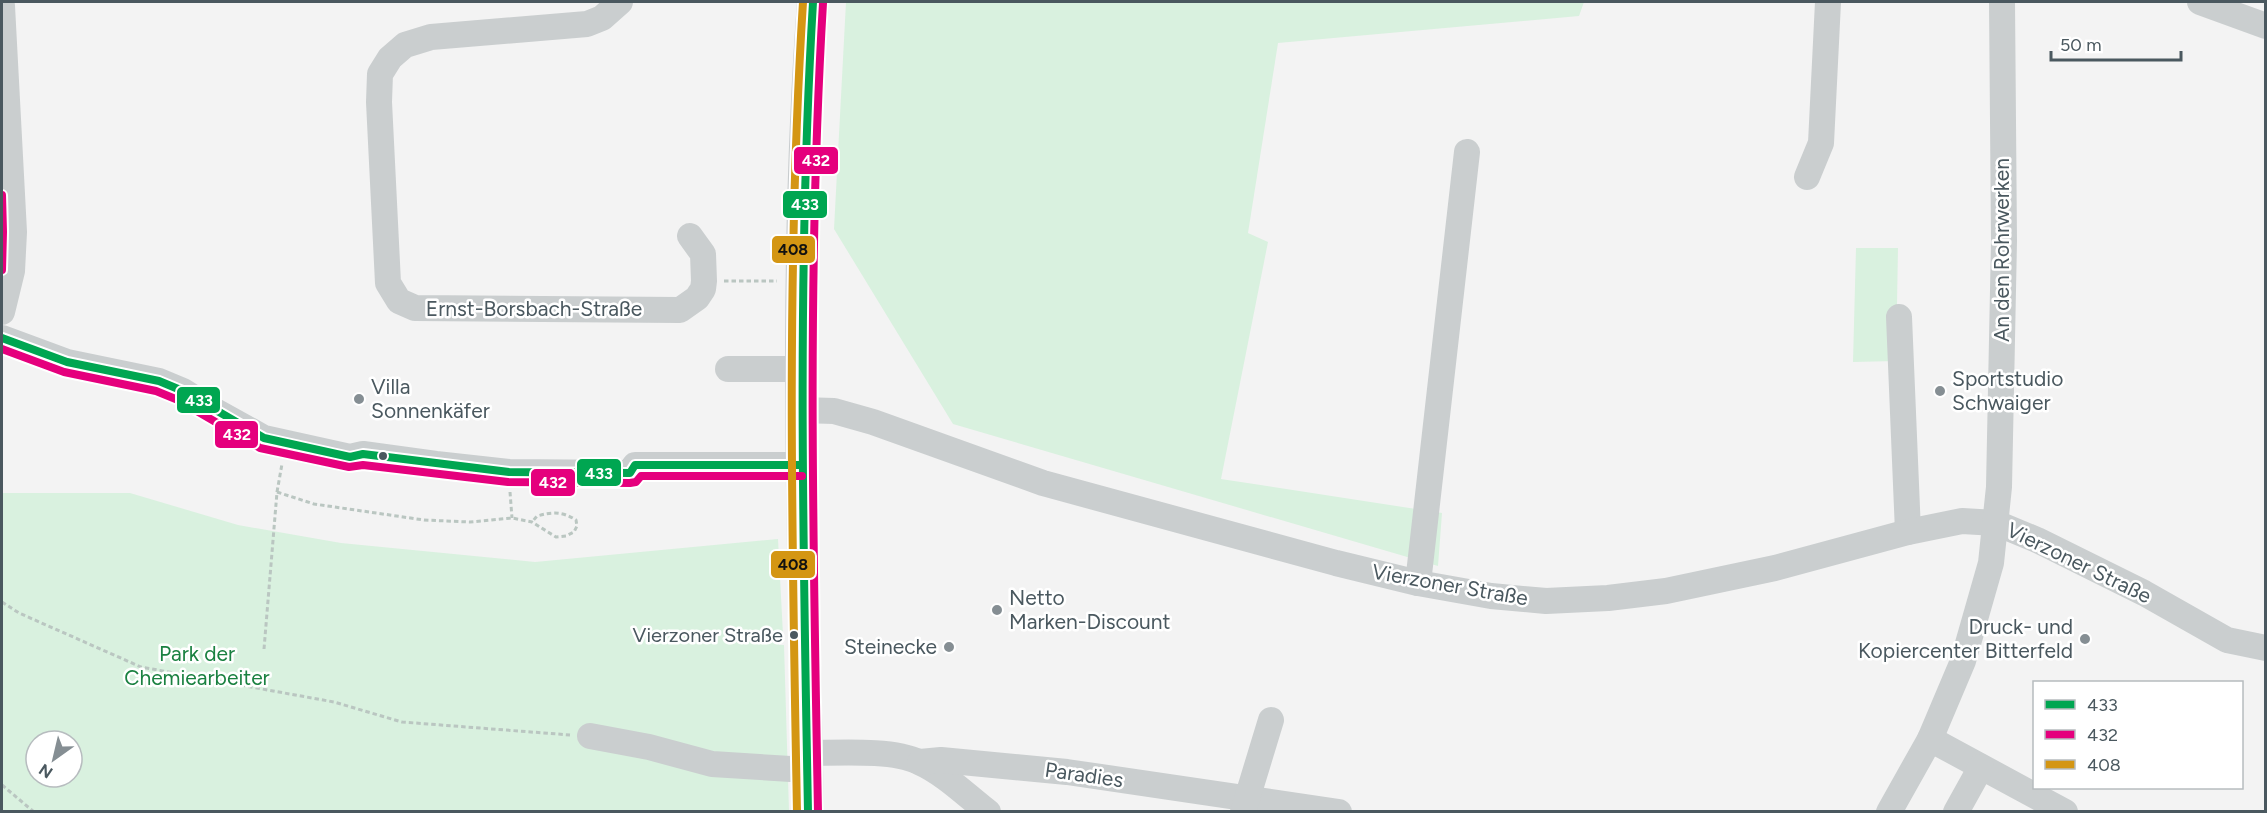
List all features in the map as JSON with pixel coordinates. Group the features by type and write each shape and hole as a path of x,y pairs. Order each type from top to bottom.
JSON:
{"main road":[{"path":"808,812 801,281 807,93 813,2"}],"street":[{"name":"Ernst-Borsbach-Straße","path":"620,2 602,18 587,24 431,37 405,45 390,58 380,74 378,102 388,283 399,301 415,308 680,310 697,298 703,290 704,281"},
{"path":"1807,177 1821,143 1828,2"},
{"name":"An den Rohrwerken","path":"1889,812 1930,739 1963,661 1991,563 1999,487 2004,241 2002,2"},
{"path":"2200,2 2265,26"},
{"path":"2,6 14,232 12,271 2,312"},
{"path":"1418,583 1467,152"},
{"path":"690,236 703,254 704,281"},
{"path":"1899,317 1908,532"},
{"path":"2,338 67,362 135,374 159,381 183,391 264,438 350,457 363,454 509,472 630,473 635,465 802,465"},
{"path":"728,369 801,369"},
{"name":"Vierzoner Straße","path":"801,410 834,411 873,422 1043,483 1324,560 1418,583 1491,596 1546,601 1608,598 1666,591 1775,568 1908,532 1962,521 1996,523 2037,540 2144,593 2227,640 2265,648"},
{"path":"1246,806 1271,720"},
{"name":"Paradies","path":"590,736 649,747 712,764 807,762 902,756 920,762 988,812"},
{"path":"1930,739 2065,812"},
{"name":"Paradies","path":"920,762 941,760 1067,772 1246,806 1339,812"},
{"path":"1956,812 1981,767"}],"path":[{"path":"704,281 801,281"},
{"path":"264,649 278,492 285,444"},
{"path":"278,492 314,504 424,520 470,522 512,518 532,522 556,537 566,536 574,532 578,526 576,520 567,514 554,512 537,516 532,522"},
{"path":"2,602 19,613 141,667 334,702 402,722 590,736"},
{"path":"2,784 34,812"}],"green space":[{"path":"846,2 1584,2 1579,16 1278,43 1248,233 1268,242 1221,479 1442,513 1438,566 953,424 834,229"},
{"path":"1856,248 1898,248 1896,361 1853,362"},
{"name":"Park der Chemiearbeiter","path":"2,493 130,493 238,525 341,543 535,562 778,539 783,635 778,635 779,645 784,645 789,811 2,812"}],"transit line":[{"name":"408","path":"797,812 792,508 792,305 803,2"},
{"name":"433","path":"808,812 803,508 803,305 813,2"},
{"name":"432","path":"818,812 813,508 813,306 823,3"},
{"name":"432","path":"2,195 2,270"},
{"name":"433","path":"2,338 67,362 159,381 183,391 264,438 350,457 363,454 509,472 630,473 635,465 802,465"},
{"name":"432","path":"2,349 64,372 156,391 178,400 260,448 349,467 363,465 508,482 630,483 636,482 641,476 802,476"}],"place":[{"name":"Sportstudio Schwaiger","path":"1940,391"},
{"name":"Villa Sonnenkäfer","path":"359,399"},
{"name":"Netto Marken-Discount","path":"997,610"},
{"name":"Vierzoner Straße","path":"794,635"},
{"name":"Druck- und Kopiercenter Bitterfeld","path":"2085,639"},
{"name":"Steinecke","path":"949,647"}]}
